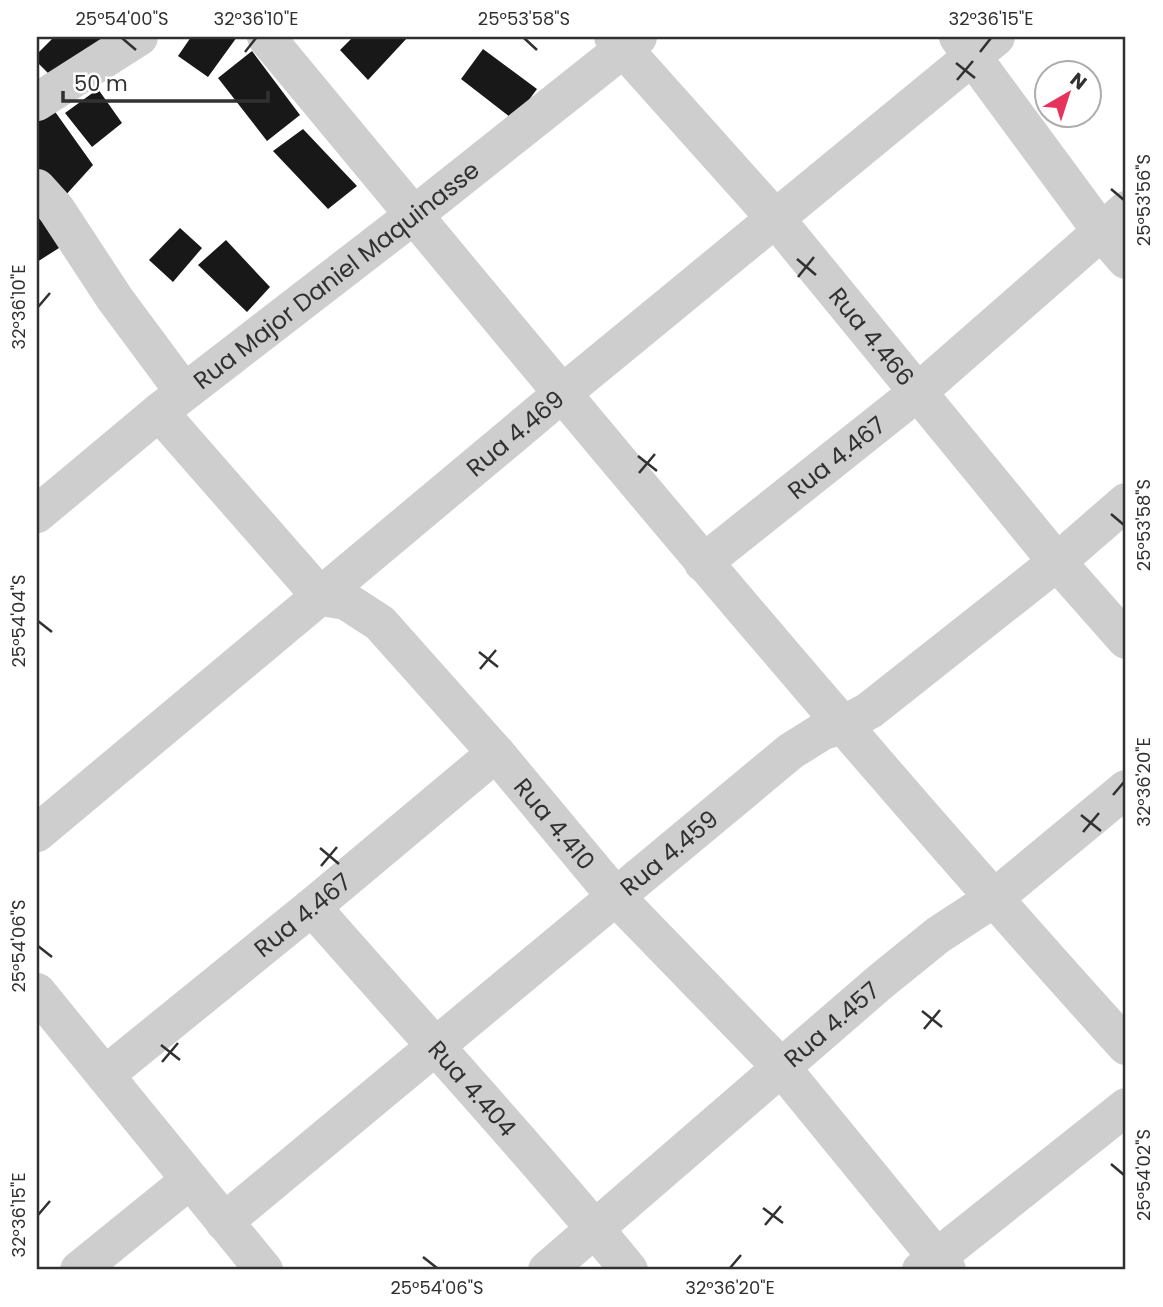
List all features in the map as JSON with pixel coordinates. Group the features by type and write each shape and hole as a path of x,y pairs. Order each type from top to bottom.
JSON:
{"street":[{"path":"37,102 139,37"},
{"path":"266,37 703,563 993,899 1126,1046"},
{"name":"Rua Major Daniel Maquinasse","path":"37,514 171,402 414,215 625,41"},
{"name":"Rua 4.466","path":"625,41 775,218 1057,562 1126,640"},
{"path":"975,43 1113,220 1126,260"},
{"name":"Rua 4.469","path":"37,833 775,218 975,43"},
{"path":"37,188 57,209 115,299 171,402 321,597"},
{"name":"Rua 4.467","path":"703,563 918,392 1113,220"},
{"name":"Rua 4.459","path":"224,1222 792,751 823,731 843,725 870,710 1057,562 1126,502"},
{"name":"Rua 4.410","path":"321,597 346,601 380,623 496,753 617,898 781,1068 935,1266"},
{"name":"Rua 4.467","path":"105,1075 496,753"},
{"name":"Rua 4.457","path":"547,1270 826,1027 938,934 993,899 1126,789"},
{"name":"Rua 4.404","path":"312,907 505,1124 629,1270"},
{"path":"37,992 264,1270"},
{"path":"935,1266 1126,1107"},
{"path":"79,1270 190,1180"}],"building":[{"path":"54,37 104,37 52,77 37,62 37,54"},
{"path":"191,37 237,37 208,77 178,56"},
{"path":"353,37 408,37 368,80 340,50"},
{"path":"483,49 537,89 514,120 461,79"},
{"path":"252,51 300,115 267,141 218,78"},
{"path":"98,89 122,123 92,147 65,113"},
{"path":"51,106 93,165 64,197 37,175 37,116"},
{"path":"303,129 357,186 328,209 273,151"},
{"path":"37,210 70,241 37,262"},
{"path":"180,228 202,248 173,282 149,260"},
{"path":"226,240 270,287 247,312 198,265"}]}
